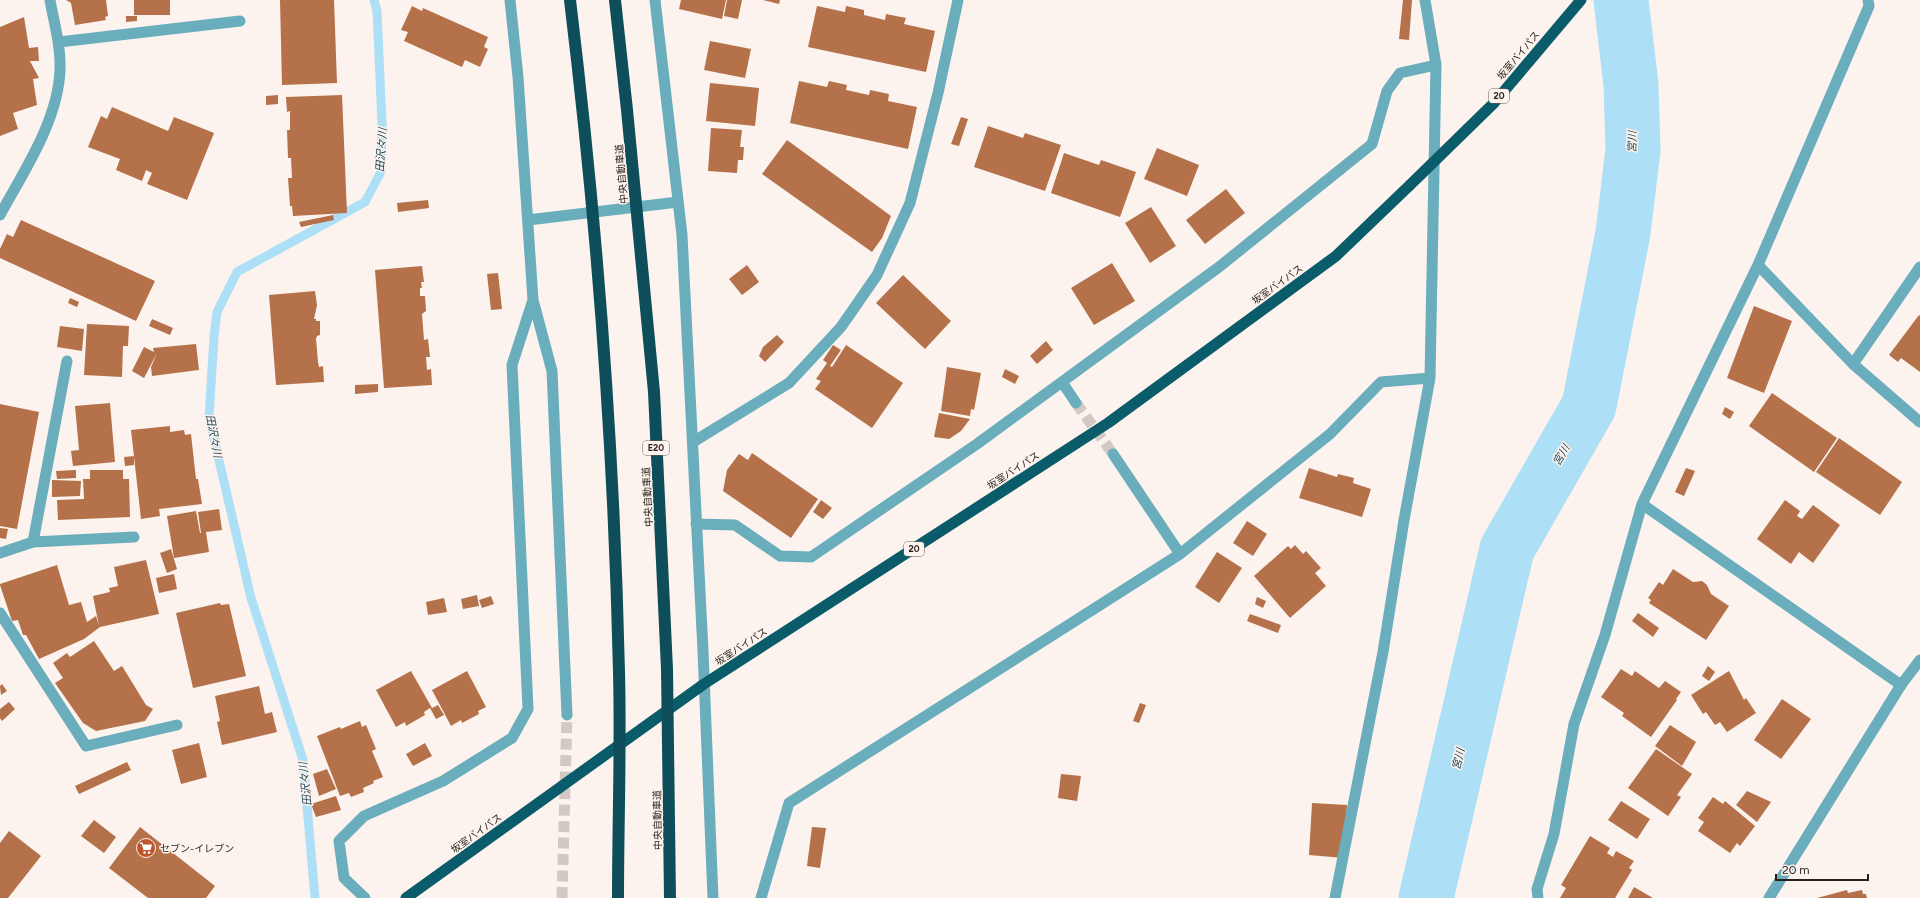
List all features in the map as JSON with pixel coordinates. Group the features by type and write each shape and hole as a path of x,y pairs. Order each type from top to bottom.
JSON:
{"highway":[{"path":"570,0 584,116 609,420 619,673 618,898"},
{"name":"中央自動車道","path":"615,0 654,392 667,669 670,898"},
{"name":"坂室バイパス","path":"406,898 704,684 1108,423 1336,256 1494,103 1580,0"}],"street":[{"path":"0,215 40,142 58,89 60,69 59,42 50,0"},
{"path":"510,0 518,77 533,300 552,371 567,715"},
{"path":"655,0 682,235 704,684 712,898"},
{"path":"692,442 789,383 841,327 877,275 910,203 938,93 958,0"},
{"path":"1335,898 1383,652 1404,520 1430,378 1436,64 1425,0"},
{"path":"1538,898 1537,889 1554,834 1574,724 1605,635 1642,504 1758,265 1869,6 1868,0"},
{"path":"59,42 240,20"},
{"path":"696,524 735,525 780,556 811,557 977,444 1219,267 1372,144 1387,91 1400,73 1436,64"},
{"path":"528,220 678,202"},
{"path":"1758,265 1853,364 1920,422"},
{"path":"1853,364 1920,266"},
{"path":"365,898 344,878 339,840 364,816 442,781 512,738 528,709 512,365 533,300"},
{"path":"33,542 67,361"},
{"path":"761,898 789,803 1180,554 1330,434 1382,382 1430,378"},
{"path":"1062,382 1076,403"},
{"path":"1113,454 1180,554"},
{"path":"1642,504 1901,686"},
{"path":"0,553 33,542 134,537"},
{"path":"0,613 86,746 177,725"},
{"path":"1770,898 1901,686 1920,660"}],"building":[{"path":"66,0 106,0 108,16 105,17 106,20 75,25 71,3"},
{"path":"134,0 170,0 170,15 134,15"},
{"path":"280,0 334,0 337,83 282,85"},
{"path":"681,0 726,0 722,19 679,9"},
{"path":"727,0 742,0 738,19 724,16"},
{"path":"763,0 780,0 779,4"},
{"path":"1403,0 1412,0 1409,40 1399,39"},
{"path":"412,6 422,11 423,8 488,37 484,47 488,49 480,67 465,60 462,67 404,41 408,32 401,30"},
{"path":"817,6 845,12 846,6 864,10 864,15 885,20 886,14 906,18 904,24 935,31 926,72 808,47"},
{"path":"126,16 137,16 137,21 126,22"},
{"path":"24,17 29,48 38,47 39,61 30,61 39,78 33,79 37,105 13,113 18,129 0,136 0,27"},
{"path":"710,41 751,49 745,78 704,70"},
{"path":"799,81 827,87 829,81 847,85 846,90 869,95 870,90 889,94 888,101 917,107 908,149 790,123"},
{"path":"710,83 759,88 755,126 706,121"},
{"path":"278,95 278,104 266,105 266,96"},
{"path":"342,95 347,213 293,216 292,206 290,206 288,178 292,178 291,158 288,158 287,130 290,130 290,111 287,112 286,97"},
{"path":"112,107 168,131 174,117 214,133 187,200 147,184 152,173 146,170 142,181 116,170 120,159 88,147 101,116 107,119"},
{"path":"961,117 968,119 959,146 951,144"},
{"path":"988,126 1023,138 1025,133 1061,145 1045,191 974,167"},
{"path":"711,128 742,130 740,147 744,147 743,160 738,160 737,173 708,171"},
{"path":"787,140 891,216 882,238 872,252 762,174"},
{"path":"1157,148 1199,165 1187,196 1144,179"},
{"path":"1064,153 1099,165 1101,160 1136,172 1120,217 1051,193"},
{"path":"1226,189 1245,213 1205,244 1186,220"},
{"path":"428,200 429,208 398,212 397,203"},
{"path":"1151,207 1176,246 1150,263 1125,223"},
{"path":"333,215 334,220 301,227 299,222"},
{"path":"21,220 155,281 136,321 0,258 0,249 7,234 13,237"},
{"path":"1112,263 1135,301 1094,325 1071,288"},
{"path":"747,265 759,282 742,295 729,279"},
{"path":"422,266 424,282 421,282 422,288 420,288 420,296 425,296 426,311 422,314 424,340 428,339 430,357 426,357 427,370 431,369 432,385 384,388 375,270"},
{"path":"498,273 502,309 491,310 487,274"},
{"path":"903,275 951,321 925,349 876,303"},
{"path":"315,291 317,305 314,319 316,319 316,321 320,321 320,335 317,336 316,339 318,362 319,367 323,366 324,382 276,385 269,295"},
{"path":"70,298 79,302 77,307 68,303"},
{"path":"1754,306 1792,321 1764,393 1727,378"},
{"path":"1919,315 1920,372 1901,358 1898,362 1889,355"},
{"path":"152,319 173,328 170,335 149,326"},
{"path":"87,324 129,326 128,346 123,346 122,377 84,375"},
{"path":"60,326 84,329 82,351 57,347"},
{"path":"777,335 784,342 765,362 759,356 763,347"},
{"path":"1046,341 1053,350 1037,364 1030,356"},
{"path":"196,344 199,370 152,376 151,367 157,353 144,378 132,371 144,347 154,352 153,348"},
{"path":"833,345 841,350 830,366 832,367 846,345 903,383 872,428 815,389 821,381 816,379 827,363 823,360"},
{"path":"947,367 981,373 974,410 971,409 970,416 941,411"},
{"path":"1005,369 1019,376 1015,384 1002,377"},
{"path":"378,384 378,392 355,394 355,385"},
{"path":"1772,393 1837,438 1814,472 1749,426"},
{"path":"110,403 115,462 73,466 71,451 79,450 75,406"},
{"path":"0,404 39,412 17,529 0,526"},
{"path":"1725,407 1734,412 1730,419 1722,414"},
{"path":"939,413 970,419 961,431 949,439 934,437"},
{"path":"170,426 170,432 184,430 185,435 191,434 196,479 198,479 202,504 159,509 160,516 141,519 131,430"},
{"path":"1839,438 1902,482 1880,515 1816,472"},
{"path":"752,453 818,499 791,538 723,491 727,470 739,454 748,460"},
{"path":"134,456 134,465 125,466 124,457"},
{"path":"1309,468 1337,477 1338,474 1354,478 1353,483 1371,489 1362,517 1299,498"},
{"path":"1686,468 1695,471 1684,496 1675,492"},
{"path":"76,470 76,478 57,479 56,471"},
{"path":"90,470 123,470 123,479 129,479 130,517 58,520 57,500 84,499 83,479 90,479"},
{"path":"52,480 81,481 80,496 52,497"},
{"path":"821,500 832,508 823,519 813,512"},
{"path":"1785,500 1800,511 1797,516 1802,519 1813,505 1840,525 1813,563 1799,552 1791,564 1757,539"},
{"path":"219,509 222,530 206,532 209,552 174,558 167,516 196,511 201,533 198,512"},
{"path":"1247,521 1267,534 1253,556 1233,543"},
{"path":"0,528 8,529 6,539 0,538"},
{"path":"1295,545 1303,554 1306,551 1321,568 1315,573 1326,586 1290,618 1254,576 1288,546 1291,549"},
{"path":"171,549 177,569 167,573 160,553"},
{"path":"1217,552 1242,568 1219,603 1195,587"},
{"path":"146,560 159,614 100,627 84,639 39,659 26,635 23,635 18,620 12,621 0,585 57,565 69,605 81,602 87,622 96,616 99,626 93,596 110,592 109,588 118,586 114,567"},
{"path":"1673,569 1693,582 1702,581 1707,585 1711,594 1729,606 1706,640 1649,603 1651,600 1648,598 1659,582 1663,585"},
{"path":"174,574 177,589 159,593 156,578"},
{"path":"477,595 479,606 463,609 461,599"},
{"path":"491,596 494,604 482,608 479,600"},
{"path":"1257,597 1266,601 1263,608 1255,604"},
{"path":"444,598 447,612 428,615 426,602"},
{"path":"220,603 221,605 229,604 246,676 193,688 176,613"},
{"path":"1638,613 1659,628 1653,637 1632,621"},
{"path":"1250,614 1281,625 1278,633 1247,621"},
{"path":"94,641 114,671 122,666 146,705 153,709 145,721 96,731 83,723 55,683 63,678 53,663 67,653 70,657"},
{"path":"1708,666 1715,672 1709,681 1702,676"},
{"path":"1621,669 1632,676 1635,671 1659,688 1665,681 1681,692 1651,737 1622,716 1624,713 1601,697"},
{"path":"411,671 432,708 438,705 444,715 436,719 430,708 424,712 425,715 406,726 405,722 396,727 376,690"},
{"path":"467,671 486,707 478,711 479,714 462,723 461,720 451,726 432,690"},
{"path":"1729,671 1744,700 1746,698 1756,713 1727,732 1720,722 1715,725 1706,712 1703,714 1691,695"},
{"path":"2,684 7,691 1,695 0,686"},
{"path":"259,686 265,714 272,712 277,732 222,745 217,722 220,721 215,696"},
{"path":"1782,699 1811,719 1781,759 1754,740"},
{"path":"9,702 15,709 2,721 0,718 0,709"},
{"path":"1140,703 1146,705 1139,723 1133,721"},
{"path":"360,721 362,727 366,725 376,749 372,751 383,777 373,781 374,783 363,788 364,792 351,797 349,793 340,796 317,736 340,727 341,729"},
{"path":"1670,725 1696,742 1682,766 1655,746"},
{"path":"199,743 207,777 181,784 172,750"},
{"path":"425,743 432,756 413,766 406,754"},
{"path":"1656,749 1692,774 1677,795 1681,797 1668,816 1628,788"},
{"path":"127,762 131,770 79,794 75,786"},
{"path":"327,769 336,789 319,796 313,774"},
{"path":"1061,774 1081,776 1077,801 1058,798"},
{"path":"1747,791 1771,802 1757,822 1736,805"},
{"path":"336,796 341,810 316,817 311,804"},
{"path":"1713,797 1723,804 1725,801 1755,826 1740,846 1737,843 1730,853 1698,831 1704,822 1698,818"},
{"path":"1621,801 1650,819 1637,839 1608,820"},
{"path":"1312,803 1347,805 1344,858 1309,855"},
{"path":"94,820 116,837 104,853 81,836"},
{"name":"セブン-イレブン","path":"140,827 215,886 206,898 148,898 109,868"},
{"path":"812,827 826,828 820,868 807,866"},
{"path":"9,831 41,856 8,898 0,898 0,843"},
{"path":"1590,836 1610,848 1607,853 1613,857 1616,851 1634,861 1629,868 1632,870 1615,898 1560,898 1566,888 1561,885"},
{"path":"1634,887 1653,898 1628,898"},
{"path":"1847,890 1848,893 1862,890 1863,894 1866,894 1867,898 1817,898"}],"waterway":[{"name":"田沢々川","path":"315,898 303,760 251,598 209,417 214,337 217,312 237,272 365,202 381,172 382,124 377,11 374,0"},
{"name":"宮川","path":"1426,898 1507,549 1589,406 1623,233 1633,150 1631,85 1621,0"}],"tunnel":[{"path":"1076,403 1113,454"},
{"path":"562,898 567,715"}],"place":[{"name":"セブン-イレブン","path":"146,848"}]}
